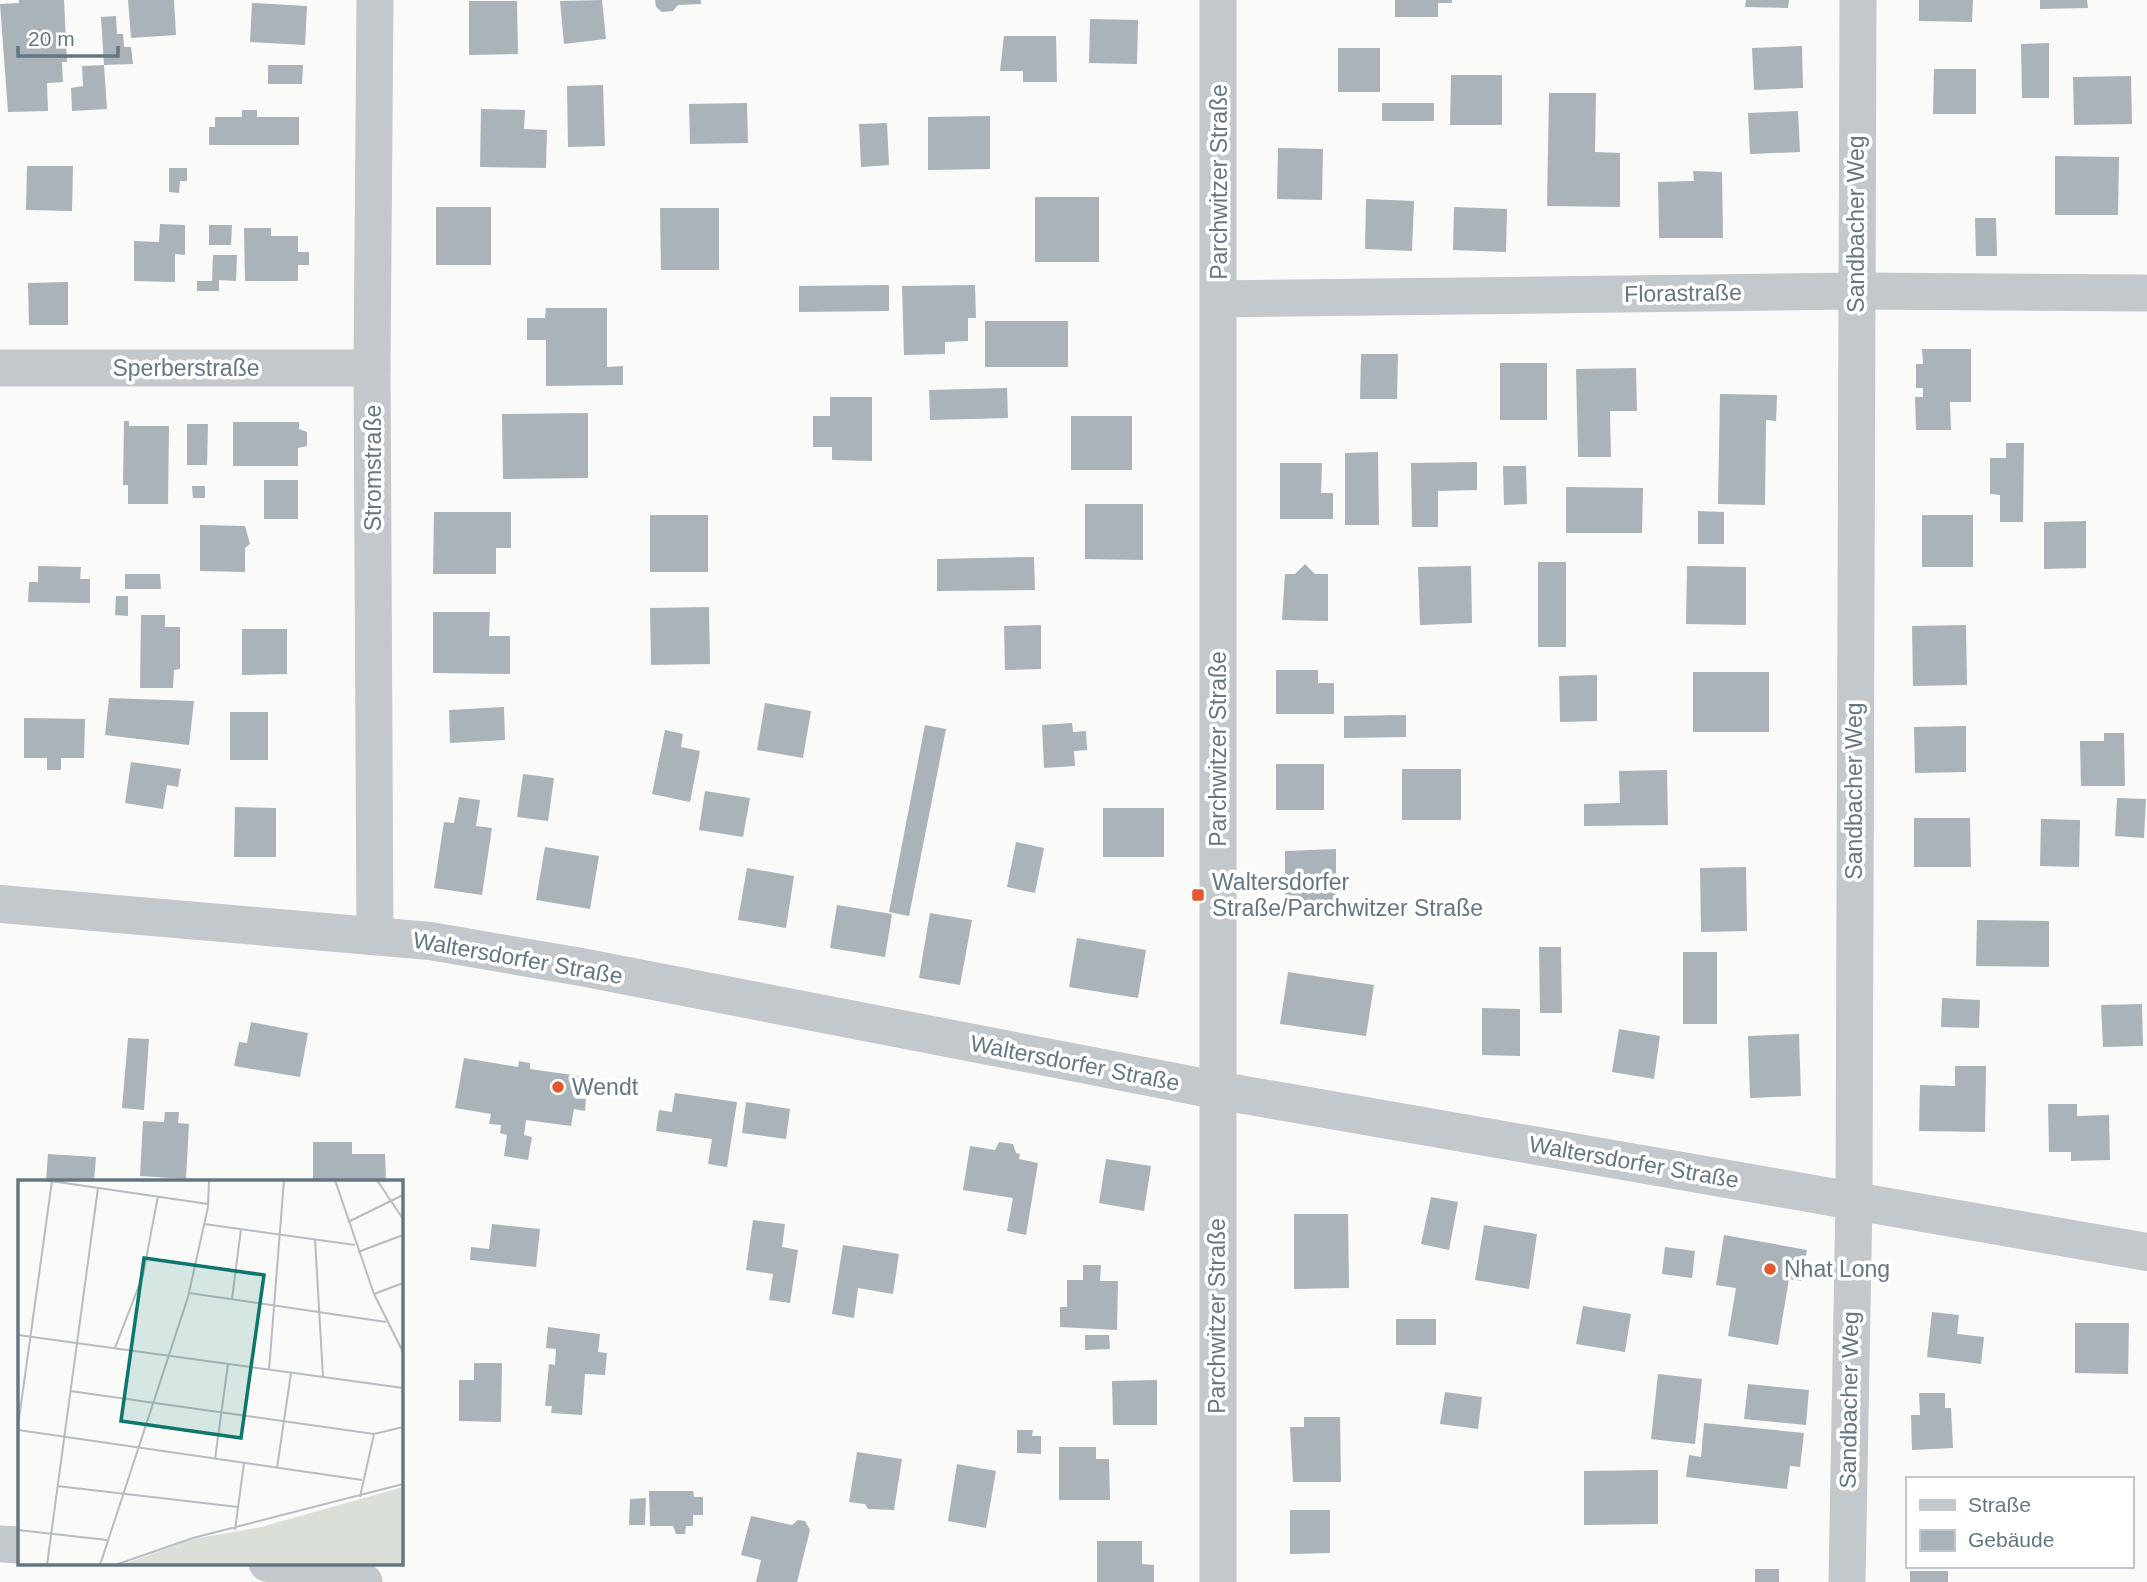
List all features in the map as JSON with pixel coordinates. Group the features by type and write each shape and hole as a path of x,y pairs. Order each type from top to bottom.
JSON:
{"street":[{"name":"Stromstraße","path":"375,0 372,368 375,936"},
{"name":"Parchwitzer Straße","path":"1218,0 1218,1582"},
{"name":"Sandbacher Weg","path":"1847,1582 1854,1200 1858,0"},
{"name":"Florastraße","path":"1219,299 1855,291 2147,293"},
{"name":"Sperberstraße","path":"0,368 372,368"},
{"name":"Waltersdorfer Straße","path":"0,904 430,941 581,967 1216,1090 2147,1252"},
{"path":"0,1544 18,1545"},
{"path":"272,1564 364,1582"}],"building":[{"path":"19,0 64,0 67,62 62,62 63,82 47,83 48,111 8,112 0,4 19,3"},
{"path":"128,0 174,0 176,35 131,38"},
{"path":"602,0 606,39 564,44 560,1"},
{"path":"655,0 701,0 701,4 678,5 673,11 662,12 656,7"},
{"path":"1395,0 1452,0 1452,3 1438,3 1438,17 1395,17"},
{"path":"1746,0 1789,0 1788,8 1745,7"},
{"path":"1919,0 1973,0 1972,22 1919,21"},
{"path":"2040,0 2087,0 2088,8 2040,9"},
{"path":"469,1 517,1 518,54 469,55"},
{"path":"252,3 307,6 305,45 250,42"},
{"path":"116,16 117,34 123,34 124,47 131,47 133,64 104,65 101,17"},
{"path":"1090,19 1138,20 1137,64 1089,63"},
{"path":"1004,36 1056,36 1057,82 1023,82 1023,71 1000,71"},
{"path":"2049,43 2049,98 2022,98 2021,44"},
{"path":"1802,46 1803,88 1754,90 1752,48"},
{"path":"1338,48 1380,48 1380,92 1338,92"},
{"path":"104,65 107,109 72,111 71,88 83,86 82,66"},
{"path":"268,65 303,65 302,84 268,84"},
{"path":"1934,69 1976,69 1976,114 1933,114"},
{"path":"1451,75 1502,75 1502,125 1450,125"},
{"path":"2131,76 2132,124 2074,125 2073,77"},
{"path":"603,85 605,146 568,147 567,86"},
{"path":"1549,93 1596,93 1595,152 1620,153 1620,207 1547,206"},
{"path":"747,103 748,143 690,144 689,104"},
{"path":"1382,103 1434,103 1434,121 1382,121"},
{"path":"481,109 525,110 524,129 547,130 546,168 480,167"},
{"path":"242,110 257,110 257,117 299,117 299,145 209,145 209,127 215,127 215,117 242,117"},
{"path":"1798,111 1800,152 1750,154 1748,113"},
{"path":"990,116 990,169 928,170 928,117"},
{"path":"887,123 889,165 861,167 859,124"},
{"path":"1278,148 1323,149 1322,200 1277,199"},
{"path":"2055,156 2119,157 2118,215 2055,215"},
{"path":"27,166 73,166 72,211 26,210"},
{"path":"169,168 187,168 187,181 180,181 179,193 169,192"},
{"path":"1693,171 1722,172 1723,238 1659,238 1658,182 1694,181"},
{"path":"1035,197 1099,197 1099,262 1035,262"},
{"path":"1366,199 1414,201 1412,251 1365,249"},
{"path":"436,207 491,207 491,265 436,265"},
{"path":"1454,207 1507,209 1506,252 1453,250"},
{"path":"660,208 719,208 719,270 661,270"},
{"path":"1975,218 1996,218 1997,256 1976,256"},
{"path":"160,224 185,225 185,255 175,254 175,282 134,281 134,241 159,242"},
{"path":"209,225 232,225 231,245 209,245"},
{"path":"244,228 271,228 271,236 298,236 298,252 309,252 309,265 298,265 298,281 245,281"},
{"path":"213,255 237,255 236,281 219,280 219,291 197,291 197,281 212,281"},
{"path":"68,282 68,325 29,325 28,283"},
{"path":"889,285 889,311 799,312 799,286"},
{"path":"975,285 976,318 968,318 968,341 945,342 945,354 904,355 902,286"},
{"path":"546,308 607,308 607,367 623,366 623,385 546,386 546,340 527,340 527,318 545,318"},
{"path":"985,321 1068,321 1068,367 985,367"},
{"path":"1922,349 1971,349 1971,402 1950,402 1951,430 1916,430 1915,397 1923,397 1923,388 1916,388 1916,364 1923,364"},
{"path":"1361,354 1398,354 1397,399 1360,399"},
{"path":"1500,363 1547,363 1547,420 1500,420"},
{"path":"1636,368 1637,411 1610,411 1611,457 1578,457 1576,369"},
{"path":"1007,388 1008,418 930,420 929,390"},
{"path":"1720,394 1777,395 1776,421 1766,420 1765,505 1718,504"},
{"path":"830,397 872,397 872,461 832,460 832,447 813,447 813,416 830,416"},
{"path":"588,413 588,478 503,479 502,414"},
{"path":"1071,416 1132,416 1132,470 1071,470"},
{"path":"124,421 129,421 129,426 169,426 168,504 128,504 128,485 123,485"},
{"path":"233,422 299,422 299,429 307,432 307,446 298,448 298,466 233,466"},
{"path":"187,424 208,424 207,465 187,465"},
{"path":"2006,443 2024,443 2023,522 2000,522 2000,495 1990,494 1990,458 2006,458"},
{"path":"1378,452 1379,525 1345,525 1345,453"},
{"path":"1477,462 1477,490 1438,491 1438,527 1412,527 1411,463"},
{"path":"1280,463 1322,463 1321,493 1333,493 1333,519 1280,519"},
{"path":"1503,466 1526,466 1527,504 1504,505"},
{"path":"264,480 298,480 298,519 264,519"},
{"path":"192,486 205,486 205,498 193,498"},
{"path":"1566,487 1643,488 1642,533 1566,533"},
{"path":"1085,504 1143,504 1143,560 1085,559"},
{"path":"1698,511 1724,512 1724,544 1698,544"},
{"path":"434,512 511,512 511,548 496,548 496,574 433,574"},
{"path":"650,515 708,515 708,572 650,572"},
{"path":"1922,515 1973,515 1973,567 1922,567"},
{"path":"2086,521 2086,568 2044,569 2044,522"},
{"path":"200,525 245,526 250,544 245,548 245,572 200,571"},
{"path":"1034,557 1035,590 937,591 937,559"},
{"path":"1538,562 1566,562 1566,647 1538,647"},
{"path":"1305,564 1315,574 1328,574 1328,621 1282,620 1285,574 1295,574"},
{"path":"38,566 81,567 80,579 90,579 90,603 28,602 29,582 38,582"},
{"path":"1471,566 1472,623 1420,625 1418,567"},
{"path":"1687,566 1746,567 1746,625 1686,624"},
{"path":"125,574 160,574 161,589 125,589"},
{"path":"116,596 128,596 128,616 115,615"},
{"path":"709,607 710,664 651,665 650,608"},
{"path":"433,612 490,612 489,636 510,636 510,674 433,673"},
{"path":"141,615 165,615 165,627 180,627 180,669 174,670 173,688 140,688"},
{"path":"1041,625 1041,669 1005,670 1004,626"},
{"path":"1966,625 1967,685 1913,686 1912,626"},
{"path":"242,629 287,629 287,674 242,675"},
{"path":"1276,670 1318,670 1318,683 1334,683 1334,714 1276,714"},
{"path":"1693,672 1769,672 1769,732 1693,732"},
{"path":"1597,675 1597,721 1560,722 1559,676"},
{"path":"109,698 194,701 189,745 105,735"},
{"path":"765,703 811,711 803,758 757,750"},
{"path":"504,707 505,740 450,743 449,710"},
{"path":"230,712 268,712 268,760 230,760"},
{"path":"1406,715 1406,737 1344,738 1344,716"},
{"path":"24,718 85,719 84,758 61,758 61,770 47,770 47,758 24,758"},
{"path":"1072,723 1073,732 1086,731 1087,750 1074,751 1075,766 1044,768 1042,725"},
{"path":"925,725 946,729 909,916 889,912"},
{"path":"1966,726 1966,772 1915,773 1914,727"},
{"path":"665,730 683,734 681,747 700,751 690,802 652,794"},
{"path":"2104,733 2124,733 2125,786 2081,786 2080,741 2104,741"},
{"path":"131,762 181,769 178,787 167,785 163,809 125,803"},
{"path":"1276,764 1324,764 1324,810 1276,810"},
{"path":"1402,769 1461,769 1461,820 1402,820"},
{"path":"1667,770 1668,825 1584,826 1584,804 1620,803 1619,771"},
{"path":"523,774 554,778 548,821 517,817"},
{"path":"705,791 750,798 743,837 699,830"},
{"path":"459,797 480,800 476,826 492,828 482,895 434,888 444,822 454,823"},
{"path":"2117,798 2146,799 2144,838 2115,836"},
{"path":"235,807 276,808 276,857 234,857"},
{"path":"1103,808 1164,808 1164,857 1103,857"},
{"path":"1914,818 1970,818 1971,867 1914,867"},
{"path":"2041,819 2080,820 2079,867 2040,866"},
{"path":"1016,842 1044,848 1035,893 1007,887"},
{"path":"545,847 599,856 590,909 536,900"},
{"path":"1336,849 1336,906 1285,907 1285,851"},
{"path":"1746,867 1747,931 1701,932 1700,868"},
{"path":"747,868 794,876 786,928 738,920"},
{"path":"837,905 892,914 885,957 830,948"},
{"path":"930,913 972,920 960,985 919,978"},
{"path":"1977,920 2049,921 2049,967 1976,966"},
{"path":"1077,938 1146,950 1138,998 1069,987"},
{"path":"1539,947 1561,947 1562,1013 1540,1013"},
{"path":"1683,952 1717,952 1717,1024 1683,1024"},
{"path":"1288,972 1374,985 1366,1036 1280,1024"},
{"path":"1942,998 1980,1000 1979,1028 1941,1027"},
{"path":"2142,1004 2143,1046 2103,1047 2101,1005"},
{"path":"1482,1008 1520,1009 1520,1056 1482,1055"},
{"path":"251,1022 308,1033 300,1077 234,1066 239,1042 247,1043"},
{"path":"1619,1029 1660,1036 1654,1079 1612,1072"},
{"path":"1799,1034 1801,1096 1750,1098 1748,1036"},
{"path":"128,1038 149,1039 144,1110 122,1108"},
{"path":"464,1058 518,1067 519,1061 530,1063 530,1069 579,1076 575,1098 586,1099 585,1111 574,1109 571,1126 526,1120 524,1135 532,1137 528,1160 504,1156 507,1135 500,1133 501,1125 489,1124 491,1114 455,1108"},
{"path":"1955,1066 1986,1066 1985,1132 1919,1131 1920,1085 1955,1086"},
{"path":"675,1093 737,1102 727,1167 708,1164 712,1139 656,1131 659,1110 672,1112"},
{"path":"746,1102 790,1109 786,1139 742,1133"},
{"path":"2048,1104 2077,1104 2077,1116 2109,1115 2110,1160 2071,1161 2071,1152 2049,1152"},
{"path":"165,1112 179,1112 178,1123 189,1124 186,1179 140,1176 143,1121 164,1122"},
{"path":"313,1142 352,1142 352,1154 385,1154 386,1180 313,1180"},
{"path":"999,1142 1013,1144 1016,1153 1020,1154 1019,1159 1038,1163 1026,1235 1007,1231 1013,1198 963,1190 970,1146 995,1150"},
{"path":"48,1154 96,1157 94,1180 46,1180"},
{"path":"1106,1159 1151,1166 1144,1211 1099,1203"},
{"path":"1431,1197 1458,1202 1449,1250 1421,1244"},
{"path":"1294,1214 1348,1214 1349,1288 1294,1289"},
{"path":"753,1220 785,1224 782,1247 798,1250 790,1303 769,1300 773,1274 746,1270"},
{"path":"492,1224 540,1229 536,1267 470,1260 471,1247 489,1249"},
{"path":"1484,1225 1537,1234 1529,1289 1475,1280"},
{"path":"1724,1235 1807,1250 1801,1281 1789,1279 1778,1345 1728,1336 1736,1288 1716,1285"},
{"path":"843,1245 899,1254 893,1294 858,1288 854,1318 832,1314"},
{"path":"1665,1247 1695,1251 1692,1278 1662,1274"},
{"path":"1083,1265 1101,1265 1100,1281 1118,1281 1117,1330 1060,1327 1060,1307 1067,1307 1067,1280 1083,1280"},
{"path":"1583,1306 1631,1314 1625,1352 1576,1344"},
{"path":"1932,1312 1959,1315 1957,1334 1984,1337 1981,1364 1927,1357"},
{"path":"1396,1319 1436,1319 1436,1345 1396,1345"},
{"path":"2075,1323 2129,1323 2128,1374 2075,1373"},
{"path":"548,1327 600,1334 598,1352 607,1353 605,1375 585,1374 582,1415 551,1413 552,1406 545,1406 549,1364 555,1365 556,1349 546,1348"},
{"path":"1085,1335 1109,1335 1110,1349 1085,1350"},
{"path":"474,1363 502,1363 501,1422 459,1421 459,1380 474,1380"},
{"path":"1658,1374 1702,1379 1695,1444 1651,1439"},
{"path":"1157,1380 1157,1425 1113,1425 1112,1381"},
{"path":"1748,1384 1809,1390 1806,1425 1744,1419"},
{"path":"1445,1392 1482,1397 1478,1429 1440,1424"},
{"path":"1919,1393 1945,1393 1945,1408 1951,1408 1953,1448 1912,1450 1911,1415 1920,1415"},
{"path":"1304,1417 1340,1417 1341,1482 1293,1482 1290,1427 1304,1427"},
{"path":"1704,1423 1804,1433 1800,1467 1790,1466 1787,1489 1686,1477 1689,1455 1701,1457"},
{"path":"1017,1430 1033,1430 1032,1436 1041,1436 1041,1454 1017,1453"},
{"path":"1059,1447 1096,1447 1096,1459 1109,1459 1110,1500 1059,1500"},
{"path":"857,1452 902,1459 894,1510 868,1509 865,1504 849,1502"},
{"path":"957,1464 996,1471 986,1528 948,1521"},
{"path":"1658,1470 1658,1524 1584,1525 1584,1471"},
{"path":"649,1491 693,1491 694,1497 703,1497 703,1515 693,1515 693,1526 686,1526 685,1534 676,1534 673,1526 650,1526"},
{"path":"646,1498 645,1525 629,1525 630,1499"},
{"path":"1290,1510 1330,1510 1330,1553 1290,1554"},
{"path":"751,1516 792,1525 798,1520 805,1521 810,1530 797,1582 756,1582 761,1560 741,1555"},
{"path":"1097,1541 1142,1541 1142,1564 1154,1565 1154,1582 1097,1582"},
{"path":"1755,1569 1779,1569 1779,1582 1755,1582"},
{"path":"1910,1571 1948,1571 1948,1582 1910,1582"}],"place":[{"name":"Waltersdorfer Straße/Parchwitzer Straße","path":"1198,895"},
{"name":"Wendt","path":"558,1087"},
{"name":"Nhat Long","path":"1770,1269"}]}
